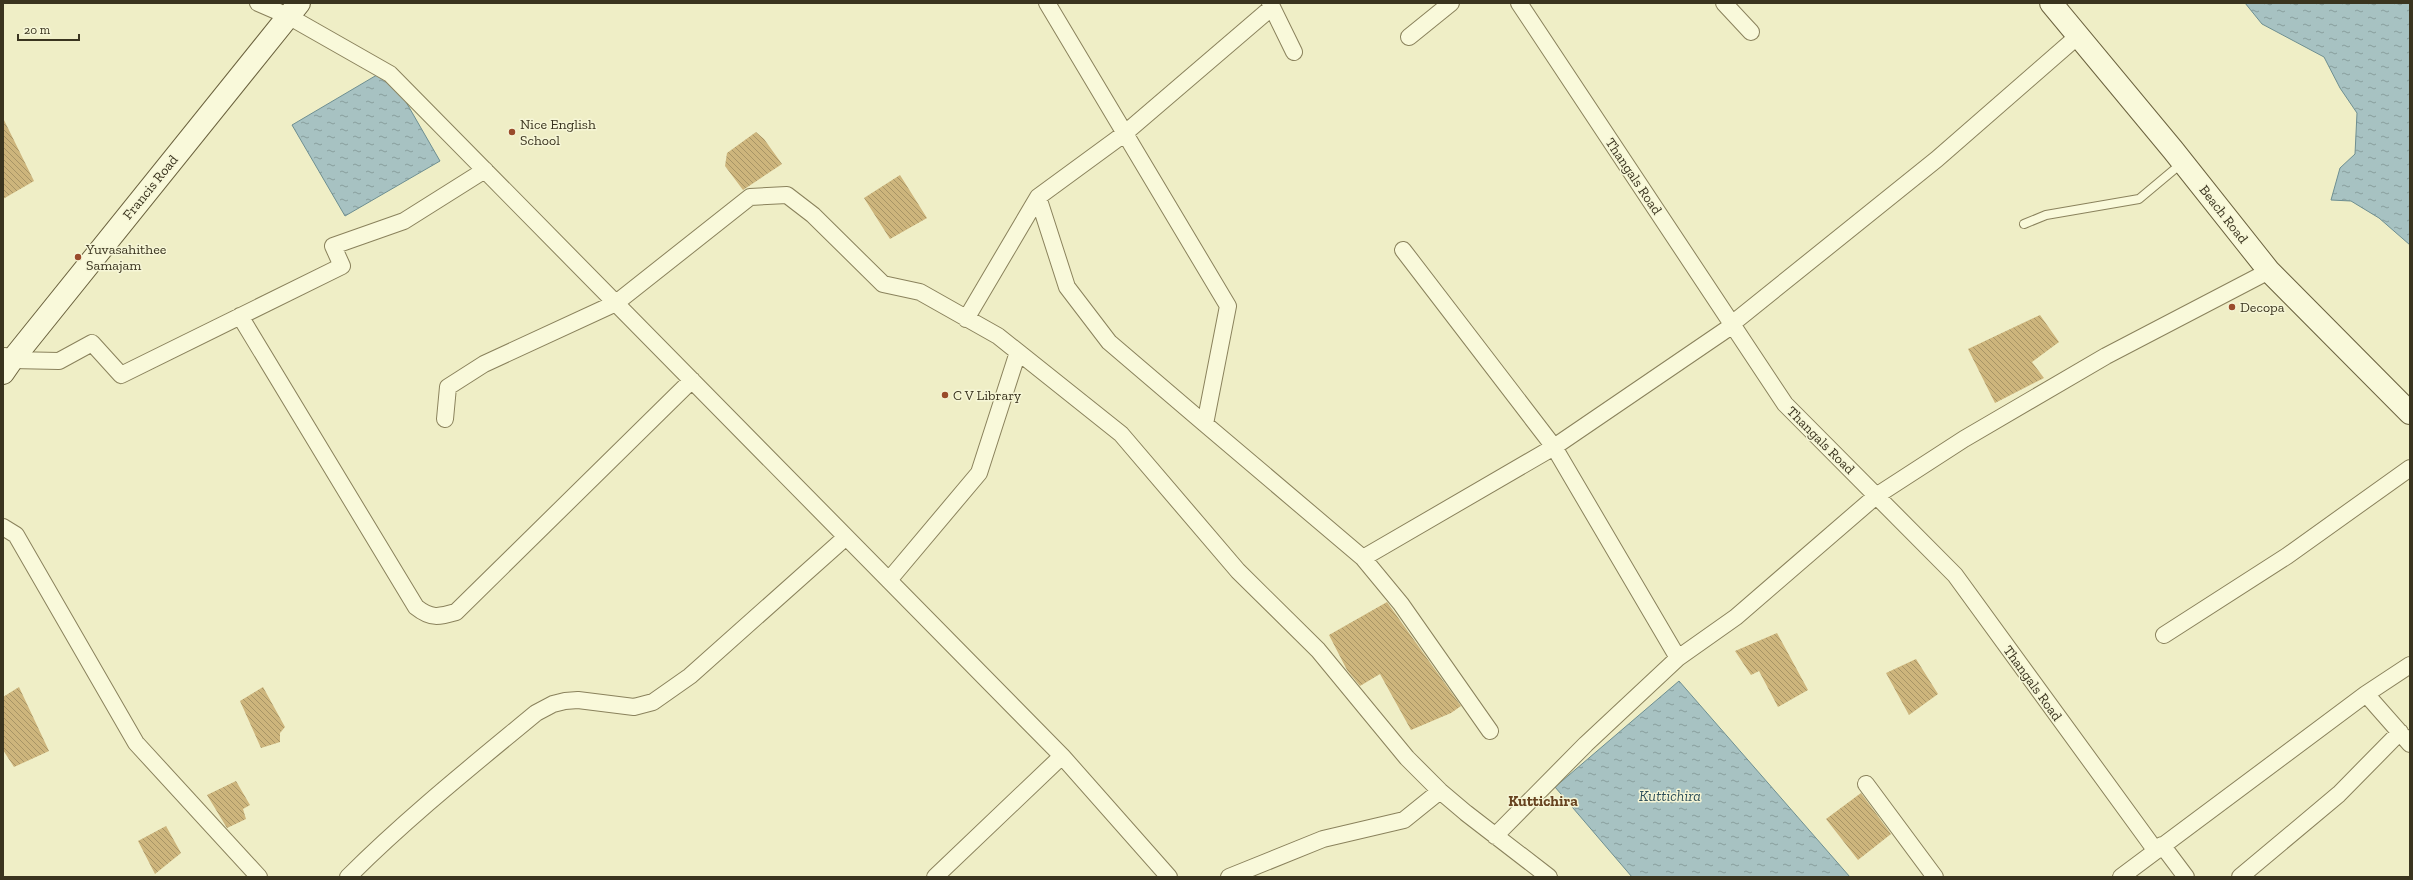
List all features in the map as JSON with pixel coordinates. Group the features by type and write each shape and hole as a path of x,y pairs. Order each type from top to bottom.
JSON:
{"main road":[{"name":"Beach Road","path":"2051,3 2183,162 2269,272 2410,413"},
{"name":"Francis Road","path":"6,363 294,9"}],"street":[{"path":"258,3 294,9 390,74 1062,756 1170,877"},
{"path":"1047,3 1228,306 1205,424"},
{"path":"1409,37 1451,3"},
{"name":"Thangals Road","path":"1519,3 1785,404 1955,575 2159,848 2186,877"},
{"path":"1724,3 1751,32"},
{"path":"966,319 1038,197 1124,134 1270,6 1294,52"},
{"path":"1363,558 1554,447 1733,325 1733,323 1938,159 2078,36"},
{"path":"6,363 59,361 92,343 122,374 342,266 333,246 404,221 485,170"},
{"path":"445,419 448,387 484,364 616,303 750,197 787,195 813,216 883,284 920,292 998,336 1121,434 1238,571 1318,650 1407,758 1440,791 1495,836 1550,877"},
{"path":"1038,197 1067,287 1109,342 1363,558 1401,604 1490,731"},
{"path":"1403,250 1554,447 1678,658"},
{"path":"1495,836 1586,744 1678,658 1736,617 1876,496 1964,439 2106,356 2269,272"},
{"path":"240,316 416,607 426,615 441,616 456,612 692,380"},
{"path":"889,580 980,473 1018,352"},
{"path":"2164,636 2287,556 2410,468"},
{"path":"3,527 16,535 136,743 259,877"},
{"path":"348,877 379,846 434,798 536,713 553,704 565,701 578,700 634,707 653,702 690,676 846,537"},
{"path":"2121,877 2366,694 2410,665"},
{"path":"2366,694 2410,744"},
{"path":"2240,877 2338,794 2400,732"},
{"path":"935,877 1062,756"},
{"path":"1866,784 1935,877"},
{"path":"1230,877 1323,839 1404,820 1440,791"}],"lane":[{"path":"2024,224 2046,215 2139,199 2183,162"}],"water":[{"path":"2245,3 2410,3 2410,245 2379,218 2351,201 2331,200 2340,168 2355,154 2357,113 2340,88 2324,57 2262,24"},
{"path":"387,69 440,161 345,216 292,125"},
{"name":"Kuttichira","path":"1679,681 1850,877 1632,877 1555,787"}],"building":[{"path":"3,118 34,181 3,199"},
{"path":"756,132 764,139 782,164 743,190 725,166 727,153"},
{"path":"900,175 927,218 890,239 864,198"},
{"path":"2040,315 2059,342 2032,362 2044,378 1995,403 1968,349"},
{"path":"1387,602 1461,706 1451,713 1411,730 1380,674 1360,686 1347,670 1329,635"},
{"path":"1777,633 1808,690 1778,707 1759,671 1751,675 1735,651"},
{"path":"1916,659 1938,694 1909,715 1886,673"},
{"path":"19,687 49,751 14,767 3,750 3,697"},
{"path":"263,687 285,727 280,733 280,742 261,748 240,701"},
{"path":"236,781 250,805 243,809 246,819 227,828 207,795"},
{"path":"1861,793 1891,834 1858,860 1826,819"},
{"path":"166,826 181,853 155,874 138,841"}],"place":[{"name":"Nice English School","path":"512,132"},
{"name":"Yuvasahithee Samajam","path":"78,257"},
{"name":"Decopa","path":"2232,307"},
{"name":"C V Library","path":"945,395"}],"district":[{"name":"Kuttichira","path":"1543,801"}]}
